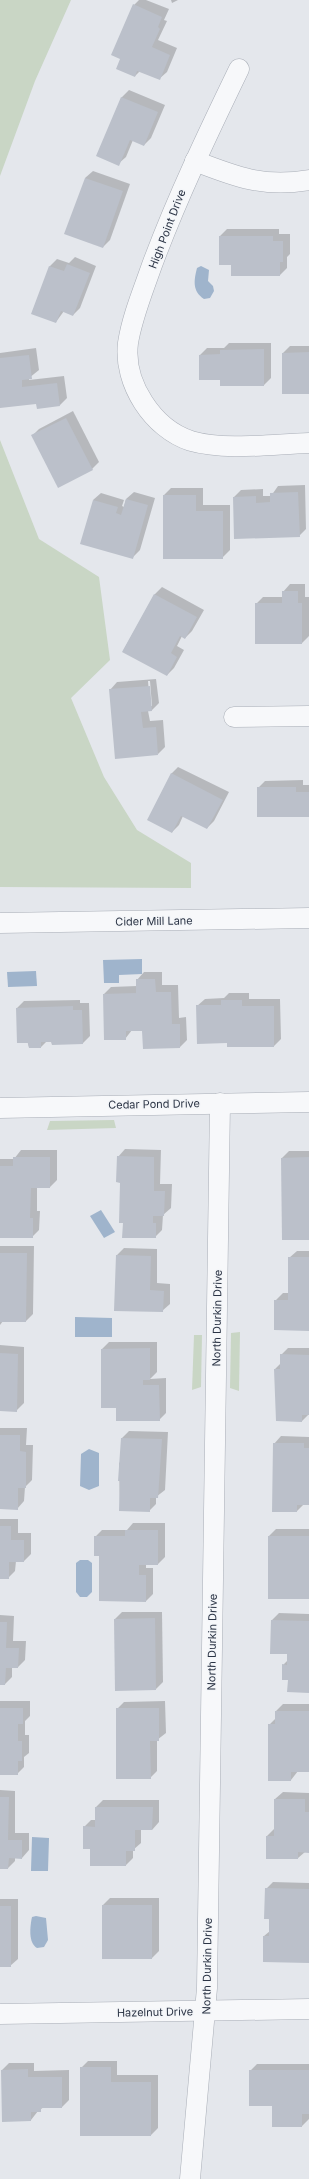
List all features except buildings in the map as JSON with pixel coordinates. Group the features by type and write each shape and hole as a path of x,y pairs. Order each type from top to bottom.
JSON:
{"street":[{"name":"High Point Drive","path":"239,69 195,161 166,227 135,312 128,344 128,360 132,378 139,395 154,416 170,430 190,440 209,444 228,445 309,443"},
{"path":"195,161 242,178 266,183 288,184 309,180"},
{"path":"234,717 309,716"},
{"name":"Cider Mill Lane","path":"0,923 309,918"},
{"name":"Cedar Pond Drive","path":"0,1108 309,1102"},
{"name":"North Durkin Drive","path":"190,2179 206,2010 220,1103"},
{"name":"Hazelnut Drive","path":"0,2014 309,2009"}],"green space":[{"path":"0,0 71,0 35,81 0,176"},
{"path":"0,440 39,539 99,577 110,660 71,698 104,777 137,830 191,863 191,888 0,887"},
{"path":"114,1120 116,1128 47,1130 50,1121"},
{"path":"240,1332 239,1391 230,1388 231,1333"},
{"path":"194,1335 202,1335 201,1387 192,1390"}],"water":[{"path":"201,266 209,270 208,281 213,286 214,291 210,298 204,299 200,296 196,289 196,272 197,268"},
{"path":"142,959 142,974 119,975 119,983 104,983 103,960"},
{"path":"36,971 37,986 8,987 7,972"},
{"path":"101,1210 115,1232 104,1238 90,1216"},
{"path":"75,1317 112,1318 112,1337 75,1337"},
{"path":"89,1449 99,1453 99,1486 89,1490 80,1486 81,1454"},
{"path":"80,1560 88,1560 92,1563 92,1592 87,1597 80,1597 76,1592 76,1563"},
{"path":"32,1837 49,1838 48,1871 31,1871"},
{"path":"36,1916 46,1918 48,1940 44,1947 37,1948 32,1942 30,1934 32,1917"}]}
